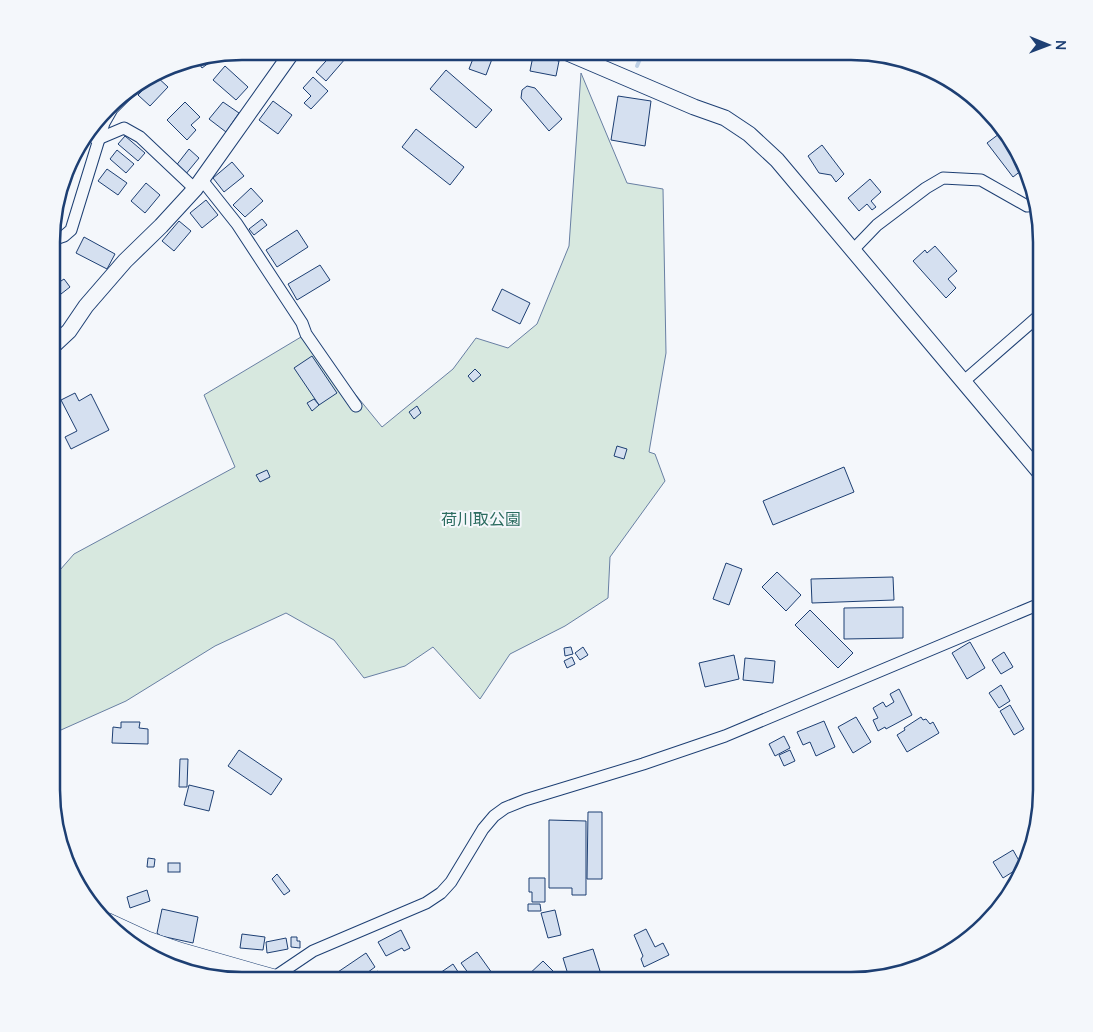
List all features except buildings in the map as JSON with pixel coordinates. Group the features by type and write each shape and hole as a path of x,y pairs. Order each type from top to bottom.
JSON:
{"main road":[{"path":"128,932 181,952 253,972"}],"street":[{"path":"60,339 69,331 86,306 125,261 161,226 198,185 288,60"},
{"path":"582,60 725,118 749,134 777,160 1033,464"},
{"path":"94,136 124,128 140,137 198,185 236,224 302,323 306,334 356,406"},
{"path":"60,238 71,230 91,141"},
{"path":"852,251 876,225 926,188 943,178 980,180 1029,206"},
{"path":"963,382 1033,321"},
{"path":"286,972 313,950 426,903 441,893 451,882 483,829 494,816 505,808 725,736 1033,607"}],"green space":[{"name":"荷川取公園","path":"581,73 627,183 663,189 666,353 649,452 655,454 665,481 610,557 608,598 565,626 510,654 480,699 433,647 405,666 364,678 334,640 286,613 215,646 126,701 60,730 60,570 74,554 235,467 204,395 306,334 382,427 453,369 476,338 508,348 537,324 569,246"}],"waterway":[{"path":"637,66 640,60"}]}
